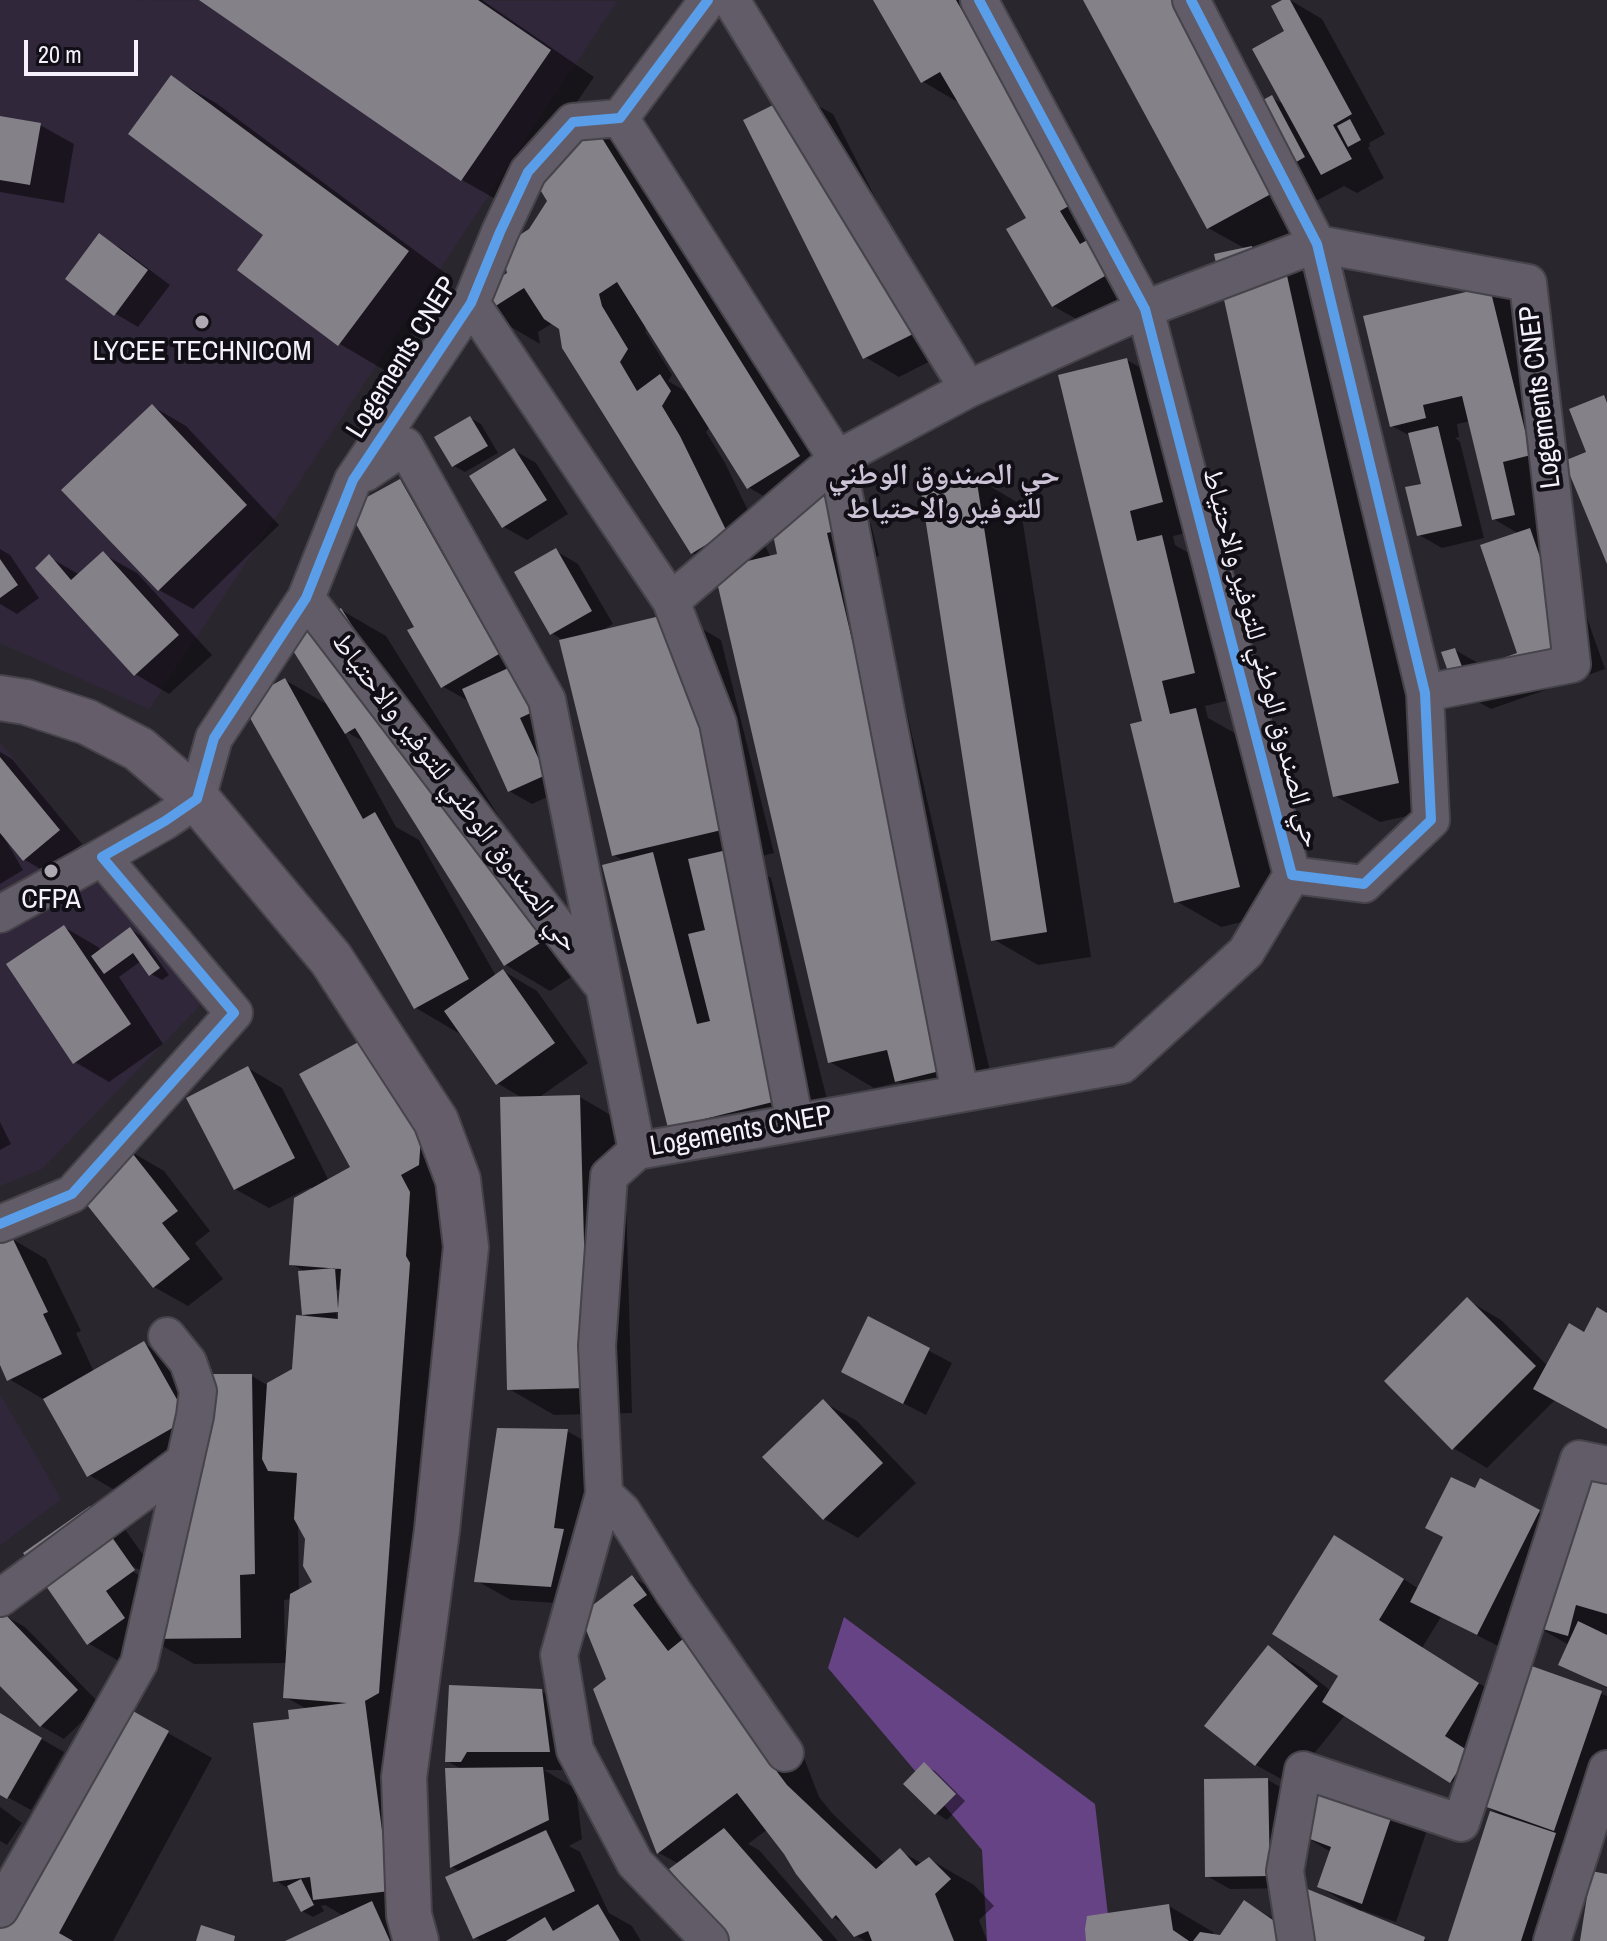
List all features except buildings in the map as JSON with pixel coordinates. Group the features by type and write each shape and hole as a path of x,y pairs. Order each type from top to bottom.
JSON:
{"main road":[{"path":"0,698 26,702 87,722 139,749 197,799 331,959 436,1121 458,1180 466,1247 437,1530 404,1777 409,1915 416,1941"}],"street":[{"path":"708,0 620,118 837,459 960,1093"},
{"path":"731,0 968,389"},
{"name":"حي الصندوق الوطني للتوفير والاحتياط","path":"979,0 1145,309 1292,875 1364,884 1431,820 1425,693 1317,244 1191,0"},
{"name":"Logements CNEP","path":"197,799 214,738 306,598 353,480 471,303 528,172 573,122 620,118"},
{"path":"671,601 837,459 968,389 1145,309 1317,244"},
{"name":"Logements CNEP","path":"1317,244 1528,283 1572,664 1425,693"},
{"path":"471,303 671,601 718,723 795,1123"},
{"name":"Logements CNEP","path":"353,480 405,446 547,700 637,1151 1122,1065 1246,952 1292,875"},
{"name":"حي الصندوق الوطني للتوفير والاحتياط","path":"306,598 605,988"},
{"path":"0,914 165,821 197,799"},
{"path":"0,1224 72,1194 234,1013 102,857"},
{"path":"637,1151 609,1176 597,1346 604,1494 559,1655 575,1750 635,1863 710,1941"},
{"path":"0,1909 139,1663 198,1391 188,1362 167,1336"},
{"path":"1296,1941 1285,1871 1303,1770 1461,1823 1579,1459 1607,1465"},
{"path":"0,1598 185,1461"},
{"path":"604,1494 622,1511 674,1593 785,1753"},
{"path":"1552,1941 1592,1866 1607,1769"}],"shaded area":[{"name":"LYCEE TECHNICOM","path":"0,0 617,1 149,709 0,643"},
{"name":"CFPA","path":"0,742 205,1000 42,1169 0,1186"},
{"path":"0,1394 61,1499 0,1545"},
{"path":"844,1617 1095,1804 1111,1941 987,1941 982,1850 828,1668"}],"cycle path":[{"path":"0,1224 72,1194 234,1013 102,857 197,799 214,738 306,598 353,480 471,303 528,172 573,122 620,118 708,0"},
{"path":"979,0 1145,309 1292,875 1364,884 1431,820 1425,693 1317,244 1191,0"}],"place":[{"name":"LYCEE TECHNICOM","path":"202,322"},
{"name":"CFPA","path":"51,871"}],"district":[{"name":"حي الصندوق الوطني للتوفير والاحتياط","path":"944,493"}]}
